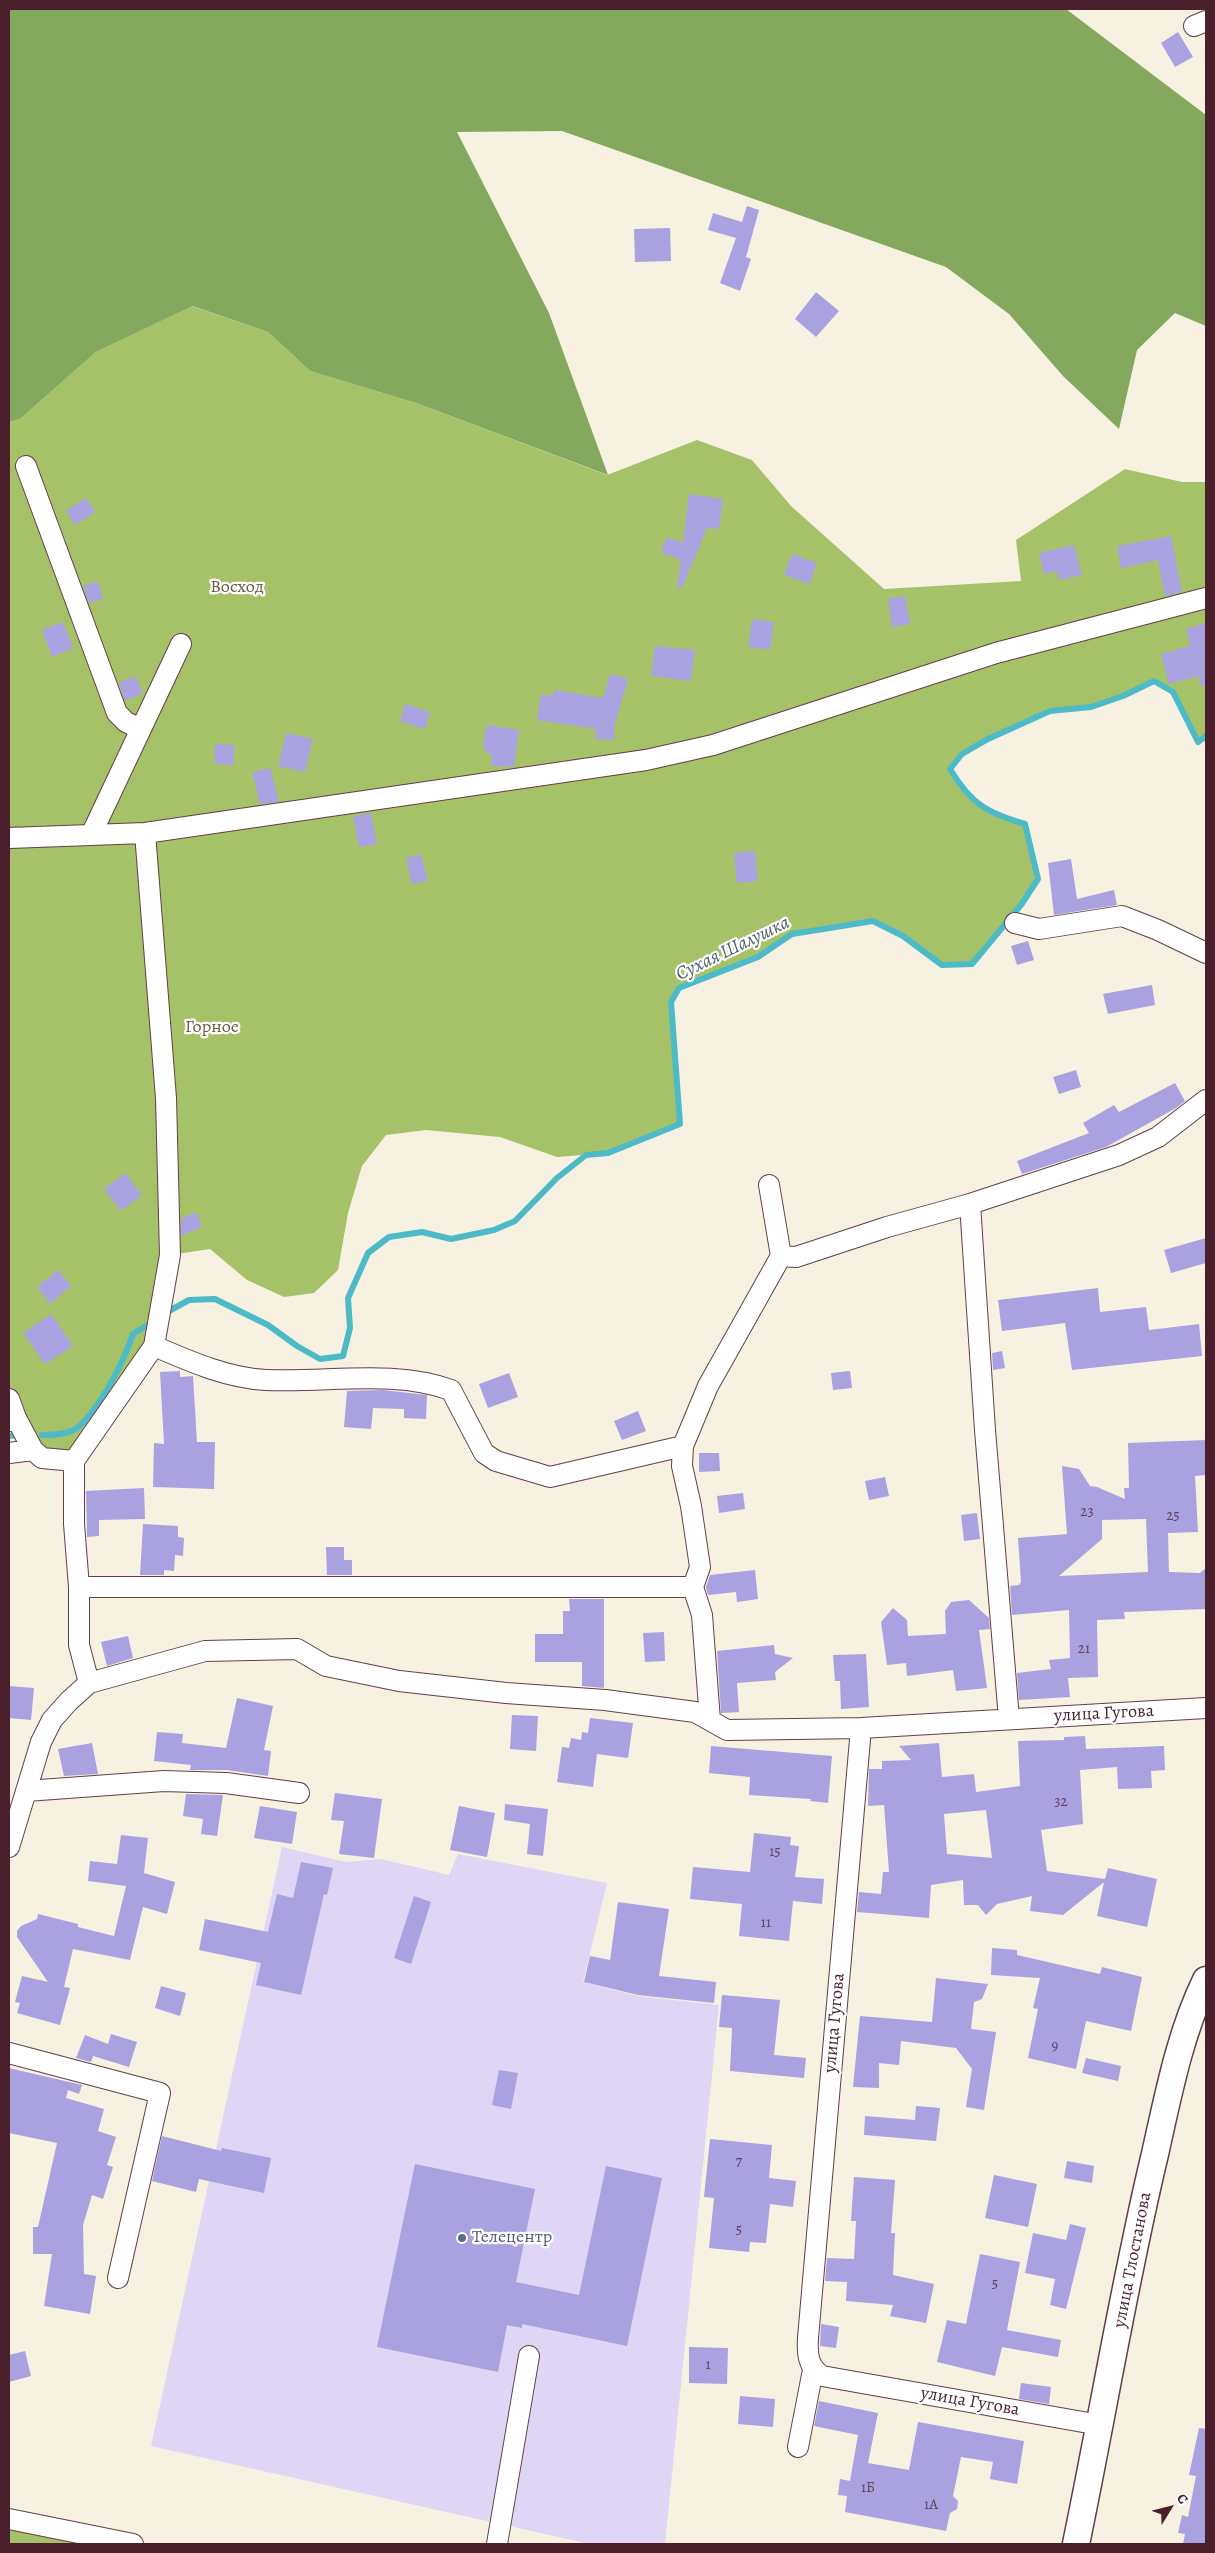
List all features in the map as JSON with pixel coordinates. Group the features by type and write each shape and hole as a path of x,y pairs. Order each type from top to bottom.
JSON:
{"main road":[{"name":"улица Тлостанова","path":"1076,2544 1138,2227 1168,2097 1184,2040 1206,1980"}],"street":[{"path":"26,466 117,713 126,722 141,730"},
{"path":"9,838 144,832 646,760 713,745 996,653 1206,598"},
{"path":"91,835 181,644"},
{"path":"89,1683 79,1646 79,1587 74,1524 74,1461 154,1346 170,1245 166,1098 144,832"},
{"path":"1015,923 1039,929 1122,916 1158,930 1206,953"},
{"path":"781,1256 796,1257 887,1227 970,1204 1119,1155 1158,1137 1206,1100"},
{"path":"710,1720 702,1615 693,1587 700,1567 691,1506 682,1466 683,1446 708,1386 781,1256 770,1185"},
{"path":"970,1204 984,1430 1009,1719"},
{"path":"154,1346 204,1367 265,1380 354,1379 429,1382 451,1390 484,1452 496,1461 550,1477 683,1446"},
{"path":"11,1413 34,1450 42,1458 74,1461"},
{"path":"9,1453 34,1450"},
{"path":"79,1587 693,1587"},
{"path":"9,1847 41,1742 52,1720 89,1683 205,1652 297,1649 326,1666 398,1681 506,1693 614,1701 696,1712 727,1730 860,1728"},
{"name":"улица Гугова","path":"1100,2425 822,2376 813,2370 807,2352 808,2338 860,1728 1206,1708"},
{"path":"26,1791 164,1781 226,1783 300,1793"},
{"path":"9,2053 160,2093 118,2278"},
{"path":"497,2544 529,2356"},
{"path":"798,2447 813,2370"},
{"path":"9,2519 133,2544"}],"shaded area":[{"path":"282,1847 346,1862 381,1859 449,1875 458,1854 607,1883 583,1982 637,1996 719,2005 665,2544 590,2544 151,2446"}],"green space":[{"path":"9,9 1066,9 1206,115 1206,326 1175,313 1137,350 1119,429 1063,376 1009,314 946,267 562,131 457,132 549,313 608,475 416,403 310,371 268,332 192,306 96,352 20,419 9,422"},
{"path":"191,306 268,332 310,371 416,403 607,475 697,440 752,460 791,506 884,589 1021,581 1016,540 1125,469 1182,482 1206,482 1206,740 1198,742 1173,692 1154,681 1123,696 1091,707 1050,711 988,739 962,754 950,770 965,791 981,805 990,811 1025,824 1038,879 1021,905 972,964 942,965 903,936 873,921 792,934 758,957 679,988 671,1003 680,1124 608,1153 557,1157 500,1137 426,1130 386,1135 362,1166 348,1213 338,1270 314,1293 284,1297 247,1280 210,1249 170,1255 154,1346 74,1461 42,1458 9,1421 9,422 20,419 96,352"},
{"path":"9,2519 133,2544 9,2544"}],"building":[{"path":"1178,32 1193,57 1175,67 1161,43"},
{"path":"747,206 759,210 746,257 751,259 740,291 720,283 736,238 708,230 713,213 742,222"},
{"path":"670,228 671,261 635,262 634,229"},
{"path":"816,292 839,311 816,337 795,319"},
{"path":"689,494 723,499 719,529 707,528 682,588 677,587 681,560 661,552 667,537 683,543"},
{"path":"86,498 95,512 75,525 66,511"},
{"path":"1171,536 1182,592 1165,596 1158,560 1121,568 1117,546"},
{"path":"1074,545 1082,575 1059,580 1057,571 1044,574 1039,553"},
{"path":"792,554 817,563 809,584 784,575"},
{"path":"98,581 103,599 89,603 83,586"},
{"path":"905,596 910,624 892,627 888,599"},
{"path":"752,619 774,622 770,650 748,647"},
{"path":"63,622 73,648 52,657 42,630"},
{"path":"1206,623 1206,685 1201,686 1198,676 1169,684 1161,654 1190,646 1186,629"},
{"path":"655,646 695,650 691,681 651,676"},
{"path":"610,674 628,679 614,727 614,740 595,739 596,729 537,720 541,694 553,696 554,690 603,698"},
{"path":"135,676 143,693 125,701 119,683"},
{"path":"405,704 430,712 425,729 400,721"},
{"path":"486,725 519,730 514,767 491,766 492,758 483,747"},
{"path":"286,733 313,739 305,772 278,766"},
{"path":"215,744 234,745 234,765 214,764"},
{"path":"270,768 279,802 260,804 252,772"},
{"path":"371,813 377,844 359,847 353,816"},
{"path":"755,851 758,881 737,883 734,853"},
{"path":"421,854 428,881 412,884 406,858"},
{"path":"1071,859 1077,899 1114,890 1117,905 1054,915 1048,863"},
{"path":"1028,941 1034,960 1017,965 1011,946"},
{"path":"1152,985 1155,1005 1108,1014 1103,994"},
{"path":"1076,1070 1081,1087 1059,1094 1053,1077"},
{"path":"1175,1083 1185,1101 1176,1108 1106,1147 1022,1174 1017,1161 1089,1133 1083,1123 1114,1105 1119,1112"},
{"path":"125,1173 142,1195 121,1211 104,1189"},
{"path":"196,1212 202,1227 181,1236 181,1219"},
{"path":"1206,1238 1206,1263 1171,1273 1164,1250"},
{"path":"58,1270 71,1286 50,1304 37,1287"},
{"path":"1098,1288 1100,1312 1146,1307 1149,1330 1199,1324 1202,1356 1072,1370 1065,1323 1002,1331 998,1300"},
{"path":"51,1314 73,1346 45,1364 23,1333"},
{"path":"1002,1351 1005,1368 993,1370 992,1353"},
{"path":"180,1371 180,1377 193,1376 197,1442 215,1442 214,1489 153,1487 154,1443 164,1444 160,1372"},
{"path":"850,1371 852,1388 833,1390 831,1373"},
{"path":"509,1373 518,1397 488,1408 479,1384"},
{"path":"383,1390 427,1395 426,1419 404,1418 404,1409 373,1408 371,1429 344,1427 347,1391"},
{"path":"638,1411 646,1431 622,1440 614,1421"},
{"path":"1206,1440 1206,1475 1195,1476 1198,1532 1168,1533 1169,1572 1200,1573 1206,1568 1206,1609 1124,1612 1125,1619 1097,1620 1098,1677 1068,1678 1070,1697 1019,1700 1017,1673 1051,1669 1049,1660 1070,1658 1069,1610 1012,1615 1010,1586 1019,1585 1021,1582 1018,1538 1067,1534 1062,1466 1079,1469 1090,1486 1125,1499 1124,1488 1129,1488 1128,1443","holes":["1146,1519 1148,1572 1059,1576 1102,1539 1102,1520"]},
{"path":"699,1453 719,1453 720,1471 699,1472"},
{"path":"885,1477 889,1496 869,1500 865,1481"},
{"path":"144,1488 145,1519 99,1520 99,1536 87,1537 86,1491"},
{"path":"743,1493 745,1509 719,1513 717,1496"},
{"path":"977,1513 980,1539 964,1541 961,1515"},
{"path":"143,1524 178,1526 178,1537 184,1538 183,1556 175,1555 174,1571 164,1570 164,1575 140,1575"},
{"path":"326,1547 344,1547 344,1560 352,1560 352,1575 327,1575"},
{"path":"755,1570 758,1599 737,1602 736,1592 708,1595 706,1587 710,1575"},
{"path":"569,1599 604,1599 604,1688 582,1686 582,1662 535,1662 535,1634 563,1634 563,1611 570,1611"},
{"path":"969,1600 989,1618 990,1629 979,1630 987,1688 956,1691 953,1670 907,1676 906,1663 887,1665 881,1622 893,1608 907,1620 908,1636 946,1634 945,1611 951,1602"},
{"path":"664,1632 665,1661 645,1662 643,1633"},
{"path":"128,1636 133,1658 107,1666 101,1642"},
{"path":"774,1645 775,1654 793,1658 775,1672 776,1680 737,1683 739,1712 721,1713 717,1651"},
{"path":"866,1654 869,1707 841,1709 840,1681 835,1681 833,1655"},
{"path":"9,1686 34,1688 31,1720 9,1718"},
{"path":"237,1698 273,1706 264,1750 271,1751 268,1776 227,1770 190,1770 191,1765 154,1761 157,1732 183,1734 182,1743 226,1748"},
{"path":"512,1715 538,1716 536,1751 510,1749"},
{"path":"590,1718 633,1723 628,1758 597,1754 593,1787 557,1782 562,1747 569,1748 571,1738 581,1740 582,1732 588,1733"},
{"path":"1085,1736 1086,1749 1164,1746 1165,1770 1151,1771 1152,1788 1118,1789 1117,1767 1080,1770 1083,1824 1041,1830 1047,1871 1105,1879 1108,1868 1157,1879 1147,1927 1097,1916 1104,1882 1063,1915 1030,1911 1032,1896 997,1904 986,1915 978,1905 964,1905 963,1880 931,1885 929,1918 857,1912 859,1892 881,1894 883,1872 889,1872 884,1805 868,1806 869,1769 882,1769 882,1761 911,1760 899,1746 939,1743 942,1777 974,1774 976,1792 1020,1786 1018,1741 1064,1740 1064,1737","holes":["986,1810 992,1858 947,1854 944,1814"]},
{"path":"92,1743 98,1774 64,1776 58,1749"},
{"path":"711,1746 832,1756 828,1803 810,1801 811,1799 749,1795 750,1777 709,1773"},
{"path":"335,1793 382,1799 374,1858 339,1854 344,1821 331,1820"},
{"path":"186,1794 223,1795 217,1836 201,1834 203,1819 183,1816"},
{"path":"505,1804 548,1809 543,1856 527,1854 530,1824 504,1820"},
{"path":"260,1806 297,1812 292,1844 254,1838"},
{"path":"459,1806 495,1813 487,1857 450,1850"},
{"path":"754,1833 791,1837 790,1845 799,1846 795,1877 824,1879 822,1904 793,1901 789,1941 739,1936 742,1904 690,1899 693,1867 750,1872"},
{"path":"121,1835 148,1838 144,1873 175,1882 167,1914 143,1907 130,1960 73,1949 64,1987 70,1988 60,2025 17,2013 20,2003 15,2002 22,1976 48,1982 17,1937 17,1931 21,1926 37,1919 38,1914 78,1924 78,1927 114,1936 126,1886 88,1881 90,1861 117,1864"},
{"path":"301,1862 333,1868 327,1895 324,1894 301,1995 256,1985 261,1963 199,1950 205,1919 268,1932 277,1894 293,1898"},
{"path":"414,1896 431,1902 411,1964 394,1958"},
{"path":"618,1902 669,1909 659,1976 716,1982 714,2003 638,1995 584,1982 590,1956 610,1960"},
{"path":"992,1948 1017,1950 1017,1955 1100,1974 1102,1967 1142,1977 1131,2031 1086,2021 1076,2069 1028,2058 1038,2009 1033,2008 1040,1978 991,1975"},
{"path":"936,1978 988,1984 982,1999 974,2002 971,2029 996,2032 984,2110 966,2107 972,2069 956,2048 901,2041 899,2065 879,2063 879,2088 853,2087 860,2016 932,2022"},
{"path":"161,1986 186,1993 180,2016 155,2008"},
{"path":"722,1995 780,2000 774,2055 806,2058 804,2078 730,2071 732,2028 719,2027"},
{"path":"111,2034 137,2042 129,2067 93,2056 91,2062 76,2058 85,2035 108,2044"},
{"path":"1086,2058 1121,2066 1118,2081 1082,2073"},
{"path":"9,2068 82,2085 79,2094 68,2090 66,2098 104,2109 98,2131 116,2137 107,2165 113,2167 103,2199 92,2195 83,2225 84,2274 96,2276 90,2314 44,2306 52,2254 33,2254 33,2227 38,2227 57,2143 9,2133"},
{"path":"499,2070 518,2073 511,2109 492,2105"},
{"path":"916,2106 940,2108 936,2141 864,2135 865,2116 915,2120"},
{"path":"162,2136 221,2151 222,2148 271,2158 264,2193 199,2179 196,2192 152,2181"},
{"path":"710,2139 772,2145 769,2178 796,2181 793,2207 770,2204 766,2243 750,2242 749,2252 709,2248 714,2198 704,2197"},
{"path":"1067,2161 1094,2166 1092,2183 1064,2178"},
{"name":"Телецентр","path":"415,2164 535,2189 516,2282 579,2295 606,2166 662,2178 627,2346 522,2324 522,2328 507,2325 498,2372 377,2347"},
{"path":"994,2175 1037,2184 1028,2227 985,2218"},
{"path":"854,2177 895,2180 891,2233 895,2233 893,2275 934,2284 926,2323 890,2316 893,2305 846,2301 847,2282 825,2281 827,2258 854,2259 856,2221 851,2221"},
{"path":"1070,2224 1086,2228 1066,2309 1050,2305 1055,2279 1025,2273 1033,2233 1066,2240"},
{"path":"980,2254 1020,2262 1007,2330 1061,2340 1058,2357 1002,2347 995,2376 937,2362 947,2320 966,2324"},
{"path":"821,2324 839,2327 836,2348 820,2346"},
{"path":"689,2347 728,2348 727,2384 689,2383"},
{"path":"25,2351 31,2376 9,2382 9,2355"},
{"path":"1021,2383 1051,2387 1049,2404 1019,2399"},
{"path":"740,2396 775,2399 773,2427 738,2424"},
{"path":"819,2401 878,2413 868,2463 909,2470 918,2422 1024,2441 1017,2484 990,2479 993,2462 961,2457 953,2496 958,2501 957,2509 950,2513 946,2531 845,2512 847,2496 838,2495 840,2479 850,2481 858,2435 814,2426"},
{"path":"1199,2428 1206,2429 1206,2544 1183,2544 1185,2534 1178,2533 1182,2515 1188,2517 1196,2476 1189,2475"}],"waterway":[{"name":"Сухая Шалушка","path":"169,1311 189,1300 215,1299 268,1325 297,1346 320,1359 343,1356 350,1328 348,1298 368,1253 389,1237 422,1232 451,1239 494,1230 515,1221 557,1178 586,1155 608,1153 680,1124 671,1002 679,988 758,957 792,934 873,921 903,936 942,965 972,964 1021,905 1038,879 1025,824 1000,816 981,806 965,791 950,769 962,754 988,739 1050,711 1091,707 1123,696 1154,681 1173,692 1198,742 1206,736"},
{"name":"Сухая Шалушка","path":"42,1435 70,1432 85,1420 94,1410 110,1384 124,1358 133,1334 149,1324"},
{"name":"Сухая Шалушка","path":"9,1436 20,1435"}],"place":[{"name":"Телецентр","path":"462,2238"}],"park label":[{"name":"Восход","path":"237,588"},
{"name":"Горное","path":"212,1028"}]}
